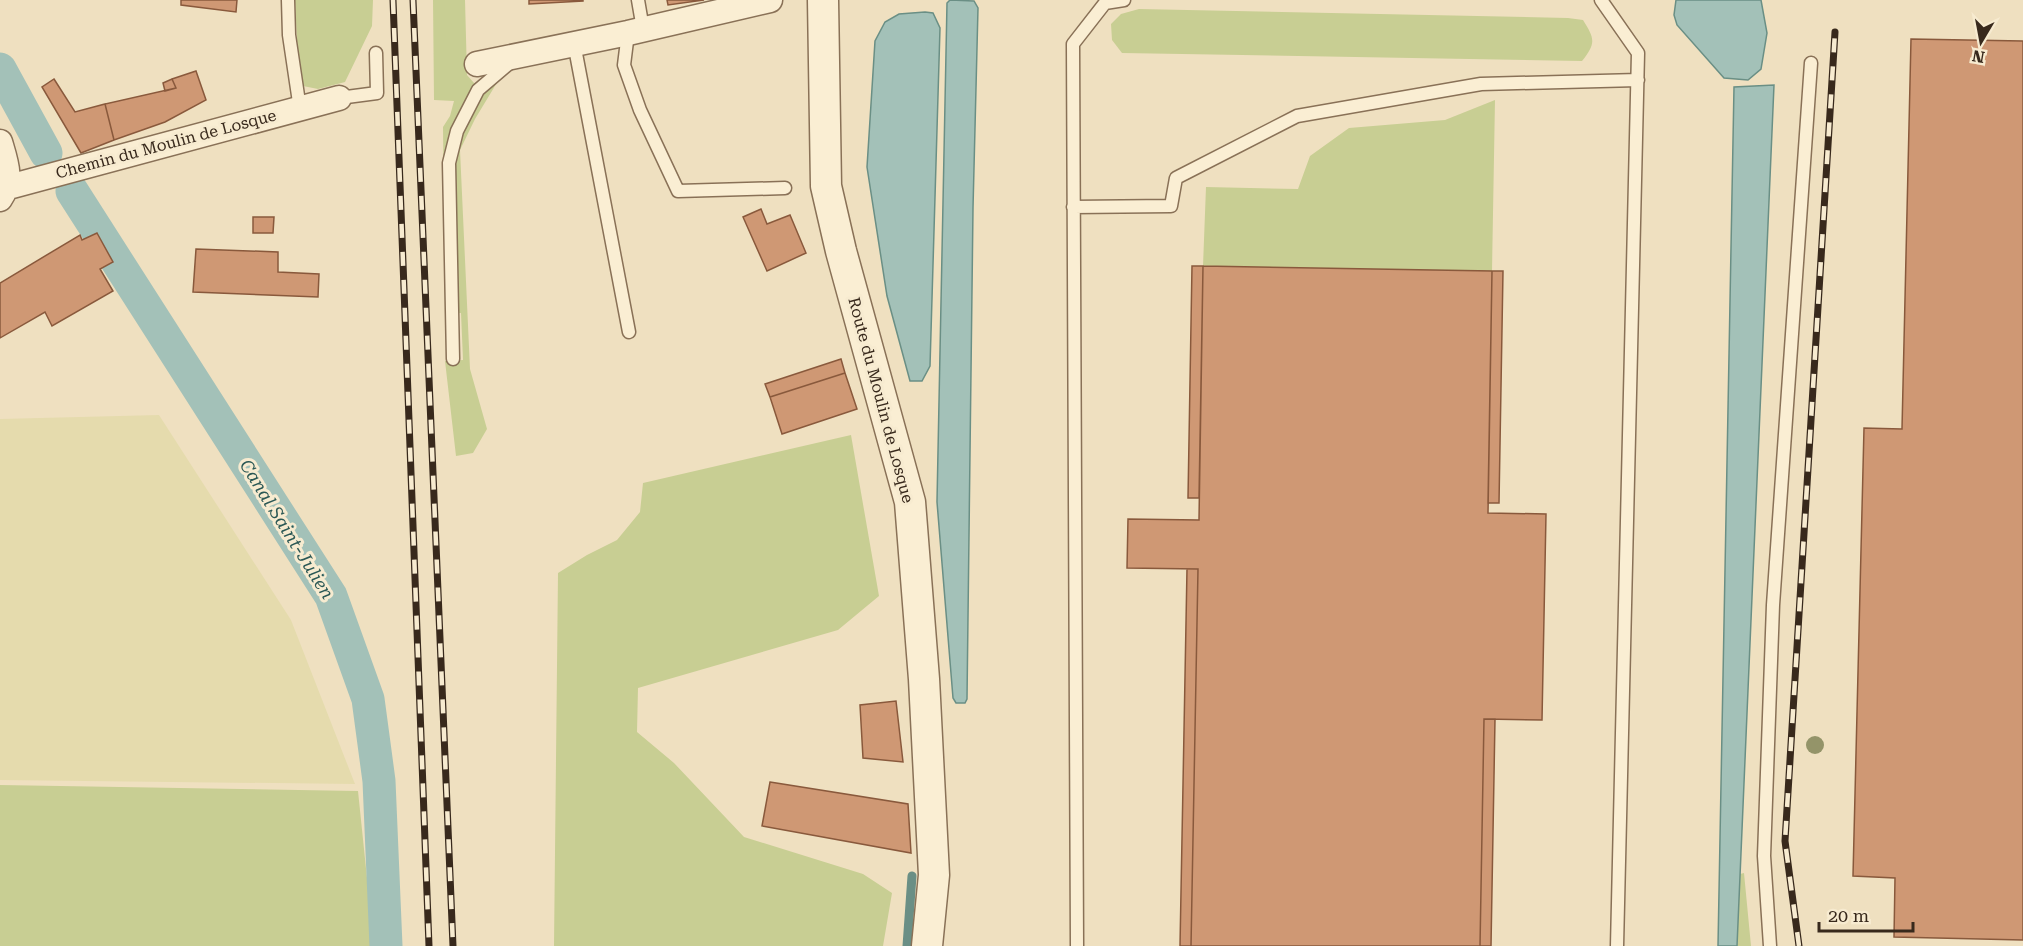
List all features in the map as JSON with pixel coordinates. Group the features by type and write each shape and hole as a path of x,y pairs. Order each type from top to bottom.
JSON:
{"street":[{"path":"477,64 770,0"},
{"name":"Route du Moulin de Losque","path":"823,0 826,186 841,251 910,502 924,679 934,875 927,946"},
{"name":"Chemin du Moulin de Losque","path":"3,194 339,98"},
{"path":"0,142 9,173 3,194"}],"lane":[{"path":"288,0 289,35 300,108"},
{"path":"638,0 635,31 624,64 640,110 678,191 785,188"},
{"path":"1077,946 1072,44 1105,3 1124,0"},
{"path":"1601,0 1638,53 1617,946"},
{"path":"574,43 629,332"},
{"path":"339,98 376,93 376,53"},
{"path":"453,358 449,163 457,131 478,90 520,55"},
{"path":"1770,946 1764,856 1773,605 1811,63"},
{"path":"1073,207 1171,206 1176,178 1297,116 1482,84 1638,80"}],"shaded area":[{"path":"159,415 291,620 355,784 0,780 0,419"}],"green space":[{"path":"295,0 373,0 372,26 345,82 318,89 303,86 298,59"},
{"path":"433,0 465,0 467,75 474,83 498,81 475,119 460,150 470,369 487,429 473,453 456,456 445,361 463,360 461,313 445,313 443,127 450,116 454,101 434,100"},
{"path":"1139,9 1568,18 1583,20 1592,37 1592,45 1582,61 1122,53 1112,40 1111,24 1121,14"},
{"path":"1495,100 1492,271 1203,266 1206,187 1298,189 1310,156 1349,128 1445,120"},
{"path":"851,435 879,596 838,630 638,688 637,732 674,763 744,837 863,874 892,893 883,946 554,946 558,573 617,540 640,512 643,483"},
{"path":"0,785 358,791 374,946 0,946"},
{"path":"1744,873 1751,946 1737,946 1736,875"}],"water":[{"path":"950,0 974,1 978,8 973,208 967,699 965,703 956,703 953,698 937,502 947,3"},
{"path":"1676,0 1761,0 1767,33 1761,69 1748,80 1724,78 1677,25 1674,15"},
{"path":"933,13 940,28 930,366 922,381 910,381 887,296 867,167 875,41 885,22 899,14"},
{"path":"1774,85 1737,946 1718,946 1734,87"}],"building":[{"path":"181,0 237,0 236,12 181,5"},
{"path":"529,0 583,0 583,1 529,4"},
{"path":"667,0 704,0 668,5"},
{"path":"1911,39 2023,41 2023,940 1894,937 1895,878 1853,876 1864,428 1902,429"},
{"path":"196,71 206,100 165,122 114,140 105,104 176,88 172,79"},
{"path":"54,79 75,112 105,104 114,140 81,153 42,87"},
{"path":"172,79 176,88 165,91 163,83"},
{"path":"761,209 767,224 790,215 806,253 767,271 743,217"},
{"path":"253,217 274,217 273,233 253,233"},
{"path":"97,233 113,262 100,269 113,291 52,326 45,312 0,338 0,283 80,235 82,240"},
{"path":"196,249 278,252 278,272 319,274 318,297 193,292"},
{"path":"1192,266 1203,266 1199,498 1188,498"},
{"path":"1203,266 1492,271 1488,513 1546,514 1542,720 1484,719 1480,946 1191,946 1198,569 1127,568 1128,519 1199,520"},
{"path":"1492,271 1503,271 1499,503 1488,503"},
{"path":"841,359 845,373 770,397 765,384"},
{"path":"845,373 857,409 782,434 770,397"},
{"path":"1187,569 1198,569 1191,946 1180,946"},
{"path":"896,701 903,762 863,758 860,705"},
{"path":"1484,719 1495,719 1491,946 1480,946"},
{"path":"770,782 908,804 911,853 762,826"}],"waterway":[{"name":"Canal Saint-Julien","path":"0,69 46,153"},
{"name":"Canal Saint-Julien","path":"72,191 331,596 368,699 379,781 386,946"},
{"path":"907,946 912,876"}],"railway":[{"path":"393,0 429,946"},
{"path":"413,0 453,946"},
{"path":"1799,946 1785,841 1835,32"}]}
